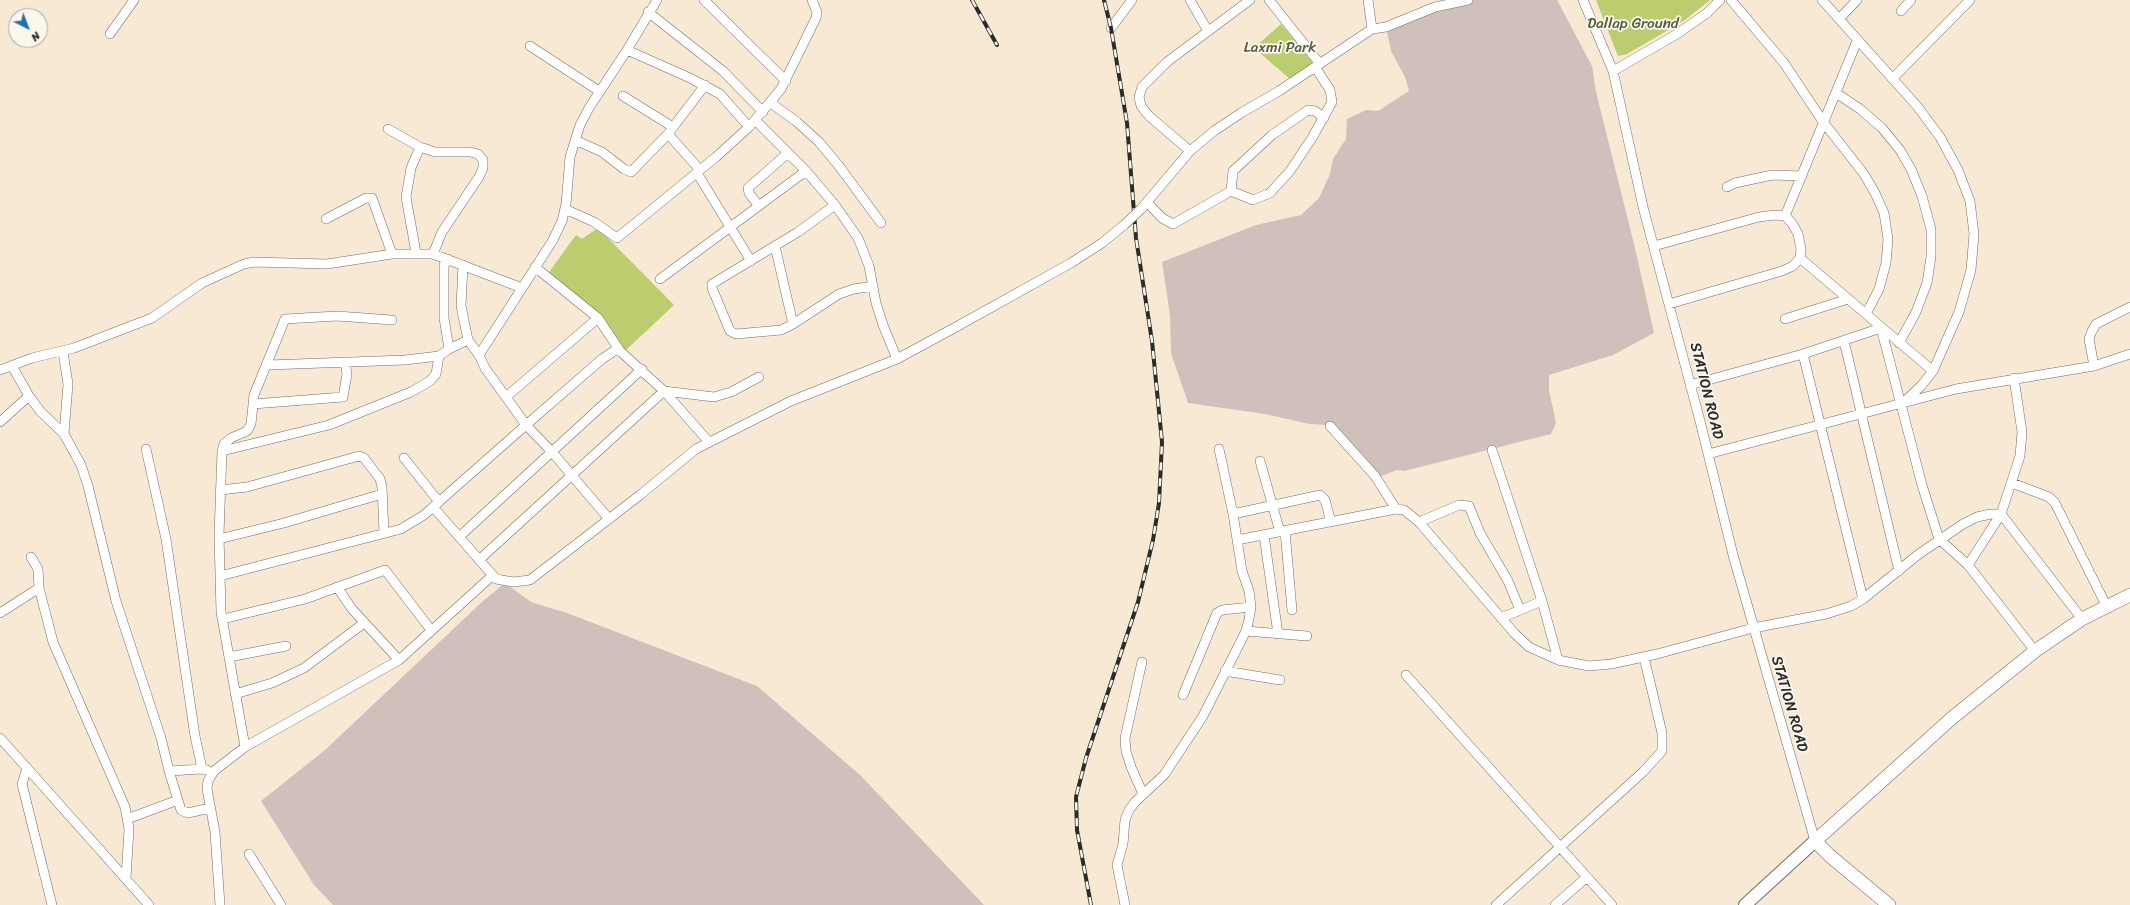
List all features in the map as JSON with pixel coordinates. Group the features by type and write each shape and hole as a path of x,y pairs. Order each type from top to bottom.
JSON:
{"main road":[{"path":"1889,905 1830,856 1815,841 1952,718 2035,651 2082,620 2130,595"}],"street":[{"path":"110,34 134,0"},
{"path":"479,355 522,288 562,221 565,209 570,157 580,125 627,50 648,12 657,0"},
{"path":"704,0 786,81"},
{"path":"565,209 594,222 617,238 699,171 752,124 771,103 786,81 816,18 817,12 812,0"},
{"path":"1111,28 1132,0"},
{"path":"1190,0 1208,31"},
{"path":"1190,151 1149,116 1141,106 1139,97 1142,88 1151,76 1250,0"},
{"path":"1231,191 1254,200 1270,194 1290,170 1324,118 1332,102 1332,95 1317,66 1269,0"},
{"path":"1368,0 1372,29"},
{"path":"404,458 459,537 496,579 513,582 530,580 696,449 791,400 897,359 1072,263 1102,243 1145,206 1190,151 1214,131 1317,66 1372,29 1386,27 1435,7 1468,0"},
{"name":"STATION ROAD","path":"1583,0 1613,71 1642,200 1753,628 1815,841"},
{"path":"1613,71 1677,34 1706,13 1720,0"},
{"path":"1731,0 1784,63 1824,123 1864,174 1884,213 1888,239 1886,263 1879,289 1866,314"},
{"path":"1822,0 1857,41 1893,78 1917,106 1940,137 1958,170 1970,201 1974,234 1971,270 1959,312 1933,370 1921,386 1902,404"},
{"path":"1839,19 1857,0"},
{"path":"1901,11 1911,0"},
{"path":"1893,78 1970,0"},
{"path":"648,12 723,71 763,112"},
{"path":"1785,216 1857,41"},
{"path":"530,46 600,91"},
{"path":"627,50 705,85 730,103 752,124 788,153 806,171 835,205 858,238 869,266 883,325 897,359"},
{"path":"575,140 602,152 624,169 631,172 671,131 705,85"},
{"path":"1836,93 1860,109 1882,128 1900,150 1911,169 1922,196 1931,229 1931,257 1927,283 1916,312 1898,343"},
{"path":"623,96 671,131 699,171 751,261"},
{"path":"771,103 797,122 819,142 839,166 881,223"},
{"path":"1231,191 1231,178 1233,171 1272,135 1308,110 1315,111 1324,118"},
{"path":"388,129 420,147 435,152 470,152 478,154 483,160 483,168 479,177 442,232 433,254"},
{"path":"416,253 406,197 411,168 420,147"},
{"path":"759,206 749,193 748,188 788,153"},
{"path":"660,279 806,171"},
{"path":"1727,187 1736,182 1772,174 1802,176"},
{"path":"1145,206 1173,224 1178,223 1231,191"},
{"path":"326,219 366,198 372,198 392,254"},
{"path":"835,205 775,246 712,284 712,288 730,331 736,334 781,330 793,324 839,294 854,289 873,286"},
{"path":"1654,246 1759,217 1775,215 1785,216 1792,223 1798,234 1801,249 1800,258 1793,266 1782,271 1670,304"},
{"path":"775,246 793,324"},
{"path":"0,370 47,354 63,352 152,318 202,283 244,264 254,262 327,264 392,254 433,254 463,264 522,288"},
{"path":"1800,258 1898,343 1933,370"},
{"path":"448,259 444,265 444,318 448,349"},
{"path":"463,264 460,306 468,340 479,355 485,368 526,424 609,519"},
{"path":"535,267 598,318 620,351 642,369 664,391 708,442"},
{"path":"1785,319 1848,299"},
{"path":"2094,366 2089,339 2092,331 2101,321 2130,307"},
{"path":"246,747 223,619 219,539 222,451 224,444 231,438 247,431 251,424 256,390 268,365 285,319 337,316 392,320"},
{"path":"506,397 598,318"},
{"path":"1690,384 1803,354 1881,328"},
{"path":"1881,328 1928,507 1939,539 1968,565 2035,651"},
{"path":"268,365 404,360 439,356 448,349 468,340"},
{"path":"1844,341 1899,571"},
{"path":"220,576 401,529 436,504 526,424 610,353 620,351"},
{"path":"63,352 68,384 64,434"},
{"path":"1803,354 1863,599"},
{"path":"1708,454 1956,389 2014,378 2094,366 2130,354"},
{"path":"222,451 329,425 411,392 430,381 436,374 439,356"},
{"path":"253,404 343,397 347,374 345,362"},
{"path":"12,366 29,396 40,411 64,434 81,465 88,486 116,601 161,738 169,772 178,800 184,812 188,813 210,808"},
{"path":"459,537 642,369"},
{"path":"479,560 664,391 714,397 736,390 759,378"},
{"path":"1968,565 2001,514 2020,456 2022,432 2014,378"},
{"path":"0,422 29,396"},
{"path":"1330,426 1375,476 1396,509"},
{"path":"146,449 166,539 193,722 202,769"},
{"path":"1125,905 1117,865 1123,844 1125,820 1128,810 1164,775 1203,716 1246,631 1251,607 1249,591 1242,571 1233,514 1219,449"},
{"path":"1492,450 1542,601 1558,660"},
{"path":"220,490 247,487 359,456 364,458 380,479 384,533"},
{"path":"1260,461 1272,505 1282,531 1292,610"},
{"path":"2012,483 2050,497 2055,503 2107,608"},
{"path":"219,539 284,523 382,494"},
{"path":"1233,514 1320,496 1325,500 1331,522"},
{"path":"1419,522 1459,505 1469,506 1480,533 1508,581 1520,610"},
{"path":"1237,540 1396,509 1404,510 1419,522 1501,618 1529,647 1558,660 1590,666 1644,657 1753,628 1826,614 1863,599 1939,539 1977,517 1991,514 2001,514"},
{"path":"2001,514 2082,620"},
{"path":"1264,535 1278,634"},
{"path":"31,557 38,569 39,588 53,642 125,807 127,819 126,878"},
{"path":"223,619 305,599 385,570 431,630"},
{"path":"220,905 215,832 207,789 208,781 214,771 246,747 399,660 493,575"},
{"path":"337,587 352,609 399,660"},
{"path":"0,613 39,588"},
{"path":"1501,618 1542,601"},
{"path":"1183,695 1217,613 1222,610 1251,607"},
{"path":"236,694 272,683 304,668 364,623"},
{"path":"1246,631 1307,636"},
{"path":"229,657 286,646"},
{"path":"1496,905 1654,762 1662,751 1662,733 1644,657"},
{"path":"1142,662 1125,738 1131,767 1143,794"},
{"path":"1225,671 1280,680"},
{"path":"1406,675 1612,905"},
{"path":"0,738 149,905"},
{"path":"27,768 22,784 52,905"},
{"path":"169,772 202,769 214,771"},
{"path":"127,819 178,800"},
{"path":"1745,905 1815,841"},
{"path":"249,854 282,905"},
{"path":"1555,905 1587,877"}],"shaded area":[{"path":"1468,0 1557,0 1592,66 1596,92 1635,248 1654,333 1613,355 1549,375 1549,390 1556,423 1551,434 1404,471 1397,470 1374,479 1328,425 1309,424 1265,414 1188,403 1171,353 1170,315 1162,262 1256,225 1301,215 1319,198 1330,174 1333,159 1346,139 1347,119 1366,110 1378,111 1409,91 1405,77 1391,51 1386,27"},
{"path":"505,583 531,602 567,613 757,686 860,775 984,905 333,905 314,885 261,801 325,750 483,601"}],"green space":[{"name":"Dallap Ground","path":"1596,0 1710,0 1685,20 1627,54 1618,56"},
{"name":"Laxmi Park","path":"1281,24 1314,64 1291,80 1254,48"},
{"path":"598,228 674,305 625,351 547,275 576,235 582,239"}],"railway":[{"path":"972,0 997,45"},
{"path":"1091,905 1077,830 1076,797 1086,758 1138,602 1153,540 1159,503 1162,442 1152,341 1136,238 1127,123 1111,28 1104,0"}]}
